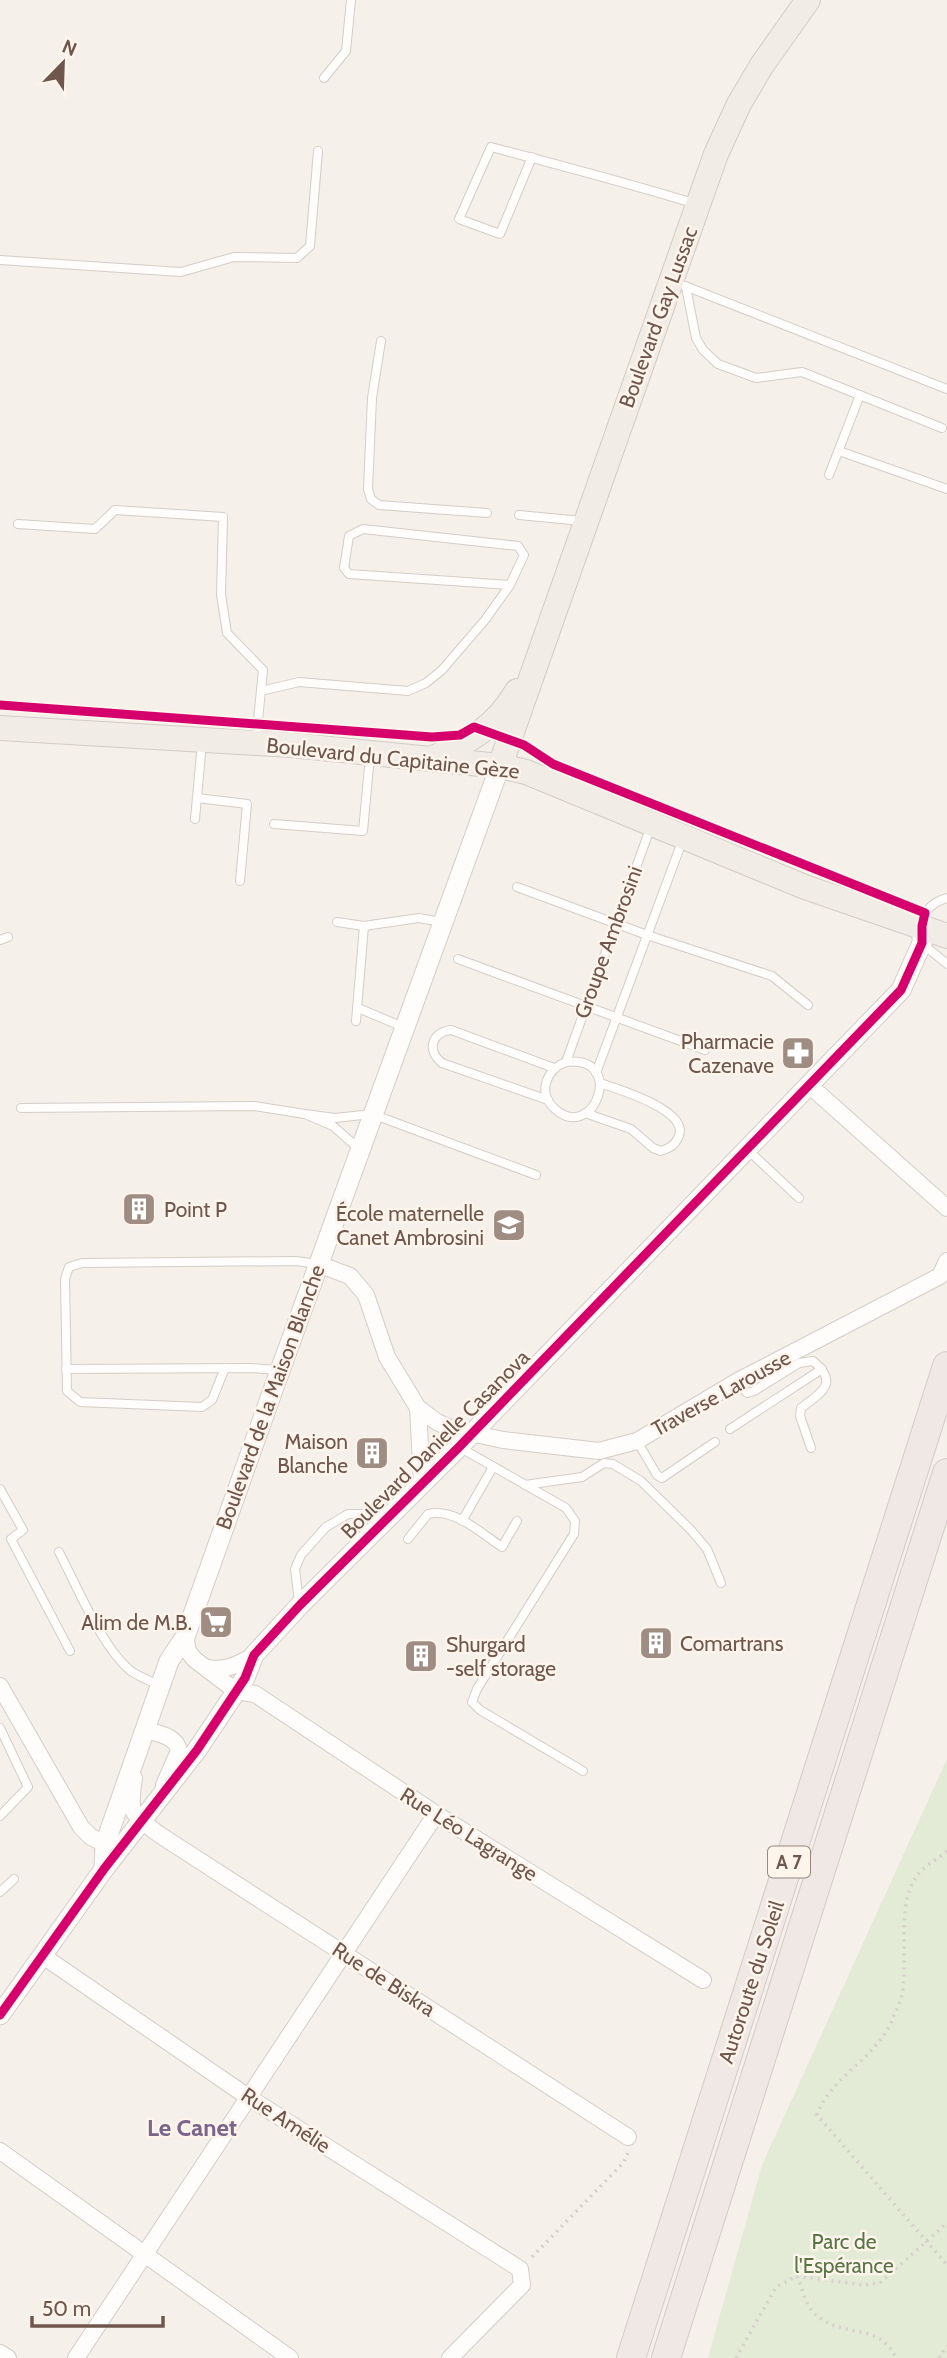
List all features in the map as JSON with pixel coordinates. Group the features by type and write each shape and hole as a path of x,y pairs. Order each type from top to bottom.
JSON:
{"highway":[{"name":"Autoroute du Soleil","path":"631,2358 947,1366"},
{"name":"Autoroute du Soleil","path":"666,2358 947,1473"}],"main road":[{"name":"Boulevard Gay Lussac","path":"500,766 584,522 679,284 698,205 716,154 739,104 762,65 808,0"},
{"name":"Boulevard Gay Lussac","path":"431,759 490,727 508,706 540,650"},
{"name":"Boulevard du Capitaine Gèze","path":"0,727 256,743 500,766 527,772 922,934"},
{"path":"922,934 947,936"},
{"path":"922,934 947,954"}],"street":[{"name":"Boulevard de la Maison Blanche","path":"104,1869 105,1844 169,1661 185,1637 278,1370 500,766"},
{"name":"Boulevard Danielle Casanova","path":"0,2015 104,1869 197,1750 245,1678 254,1655 901,990 922,934"},
{"path":"809,1085 947,1208"},
{"name":"Traverse Larousse","path":"418,1408 465,1440 600,1451 637,1441 736,1382 940,1276 947,1261"},
{"path":"318,1264 351,1276 366,1295 387,1357 418,1408 422,1483"},
{"name":"Rue Léo Lagrange","path":"185,1637 188,1651 194,1659 236,1691 255,1694 436,1814 703,1980"},
{"path":"207,1668 222,1670 254,1655"},
{"path":"0,1686 80,1827 105,1844"},
{"path":"145,1730 174,1740 178,1745 178,1751 155,1804"},
{"path":"137,1754 131,1808 141,1822"},
{"path":"76,2358 436,1814"},
{"name":"Rue de Biskra","path":"141,1822 630,2140"},
{"name":"Rue Amélie","path":"43,1956 521,2277"},
{"path":"0,2151 290,2358"},
{"path":"450,2358 521,2277"},
{"path":"0,2353 8,2358"}],"lane":[{"path":"324,78 346,51 351,0"},
{"path":"531,158 500,234 459,219 491,147 643,188 698,205"},
{"path":"0,260 181,272 234,257 297,258 310,246 318,151"},
{"path":"679,284 947,389"},
{"path":"679,284 696,338 703,350 719,364 756,378 802,372 942,428"},
{"path":"381,341 372,398 368,489 370,499 379,505 487,513"},
{"path":"830,475 860,395"},
{"path":"839,451 947,489"},
{"path":"18,524 95,529 115,510 223,517 221,595 227,633 263,670 256,743"},
{"path":"519,515 584,522"},
{"path":"261,691 299,682 408,691 417,687 442,670 485,620 510,585 524,555 518,546 363,529 349,536 344,568 349,574 510,585"},
{"path":"195,819 203,740"},
{"path":"274,824 363,831 370,753"},
{"path":"197,798 247,803 240,881"},
{"name":"Groupe Ambrosini","path":"566,1062 584,1005 652,824"},
{"name":"Groupe Ambrosini","path":"596,1073 684,837"},
{"path":"517,887 647,935 772,975 808,1005"},
{"path":"947,898 936,901 925,913 922,934 947,964"},
{"path":"337,922 364,926 419,918 441,922"},
{"path":"356,1021 364,926"},
{"path":"458,958 705,1049"},
{"path":"358,1008 403,1027"},
{"path":"548,1100 442,1063 435,1058 432,1044 436,1036 451,1030 554,1068"},
{"path":"566,1062 582,1062 596,1073 600,1083 598,1101 593,1108 574,1116 564,1115 554,1109 548,1100 545,1083 554,1068 566,1062"},
{"path":"585,1113 631,1129 661,1151 678,1139 678,1124 658,1105 600,1083"},
{"path":"22,1108 254,1106 335,1118 372,1114 536,1175"},
{"path":"305,1114 333,1126 359,1149"},
{"path":"748,1149 799,1198"},
{"path":"225,1368 212,1400 202,1407 80,1402 66,1391 65,1279 69,1267 82,1263 296,1261 318,1264"},
{"path":"736,1382 747,1393 799,1363 813,1361 826,1373 827,1384 822,1393 801,1408 800,1416 811,1448"},
{"path":"66,1369 278,1370"},
{"path":"730,1429 822,1369"},
{"path":"465,1440 493,1467 566,1508 575,1521 575,1534 477,1689 472,1702 480,1710 583,1771"},
{"path":"637,1441 657,1475 662,1478 715,1442"},
{"path":"524,1485 582,1477 604,1463 613,1464 642,1481 691,1530 707,1549 721,1583"},
{"path":"462,1521 493,1467"},
{"path":"0,1489 23,1530 11,1539 70,1651"},
{"path":"408,1539 428,1514 443,1513 462,1521 502,1547 517,1521"},
{"path":"300,1605 295,1569 302,1555 327,1527 348,1514 390,1514"},
{"path":"59,1552 102,1634 119,1659 132,1671 161,1686"},
{"path":"0,1728 28,1787 0,1816"},
{"path":"0,1892 14,1879"}],"path":[{"path":"947,1851 920,1872 910,1888 906,1906 902,1994 892,2021 874,2049 822,2100 817,2115 947,2265"},
{"path":"521,2277 624,2162 630,2140"},
{"path":"736,2358 776,2287 797,2276 863,2285 880,2283 947,2223"},
{"path":"797,2276 811,2310 828,2323 852,2332 872,2333 891,2347 897,2358"},
{"path":"939,2358 947,2346"}],"green space":[{"name":"Parc de l'Espérance","path":"947,1759 947,2358 708,2358 762,2165"}],"cycle path":[{"path":"0,705 432,737 460,735 474,727 524,745 553,764 925,913 922,943 901,990 254,1655 245,1678 197,1750 104,1869 0,2015"}],"place":[{"name":"Pharmacie Cazenave","path":"798,1053"},
{"name":"Point P","path":"139,1209"},
{"name":"École maternelle Canet Ambrosini","path":"509,1225"},
{"name":"Maison Blanche","path":"372,1453"},
{"name":"Alim de M.B.","path":"216,1622"},
{"name":"Comartrans","path":"656,1643"},
{"name":"Shurgard -self storage","path":"421,1656"}],"district":[{"name":"Le Canet","path":"192,2127"}]}
